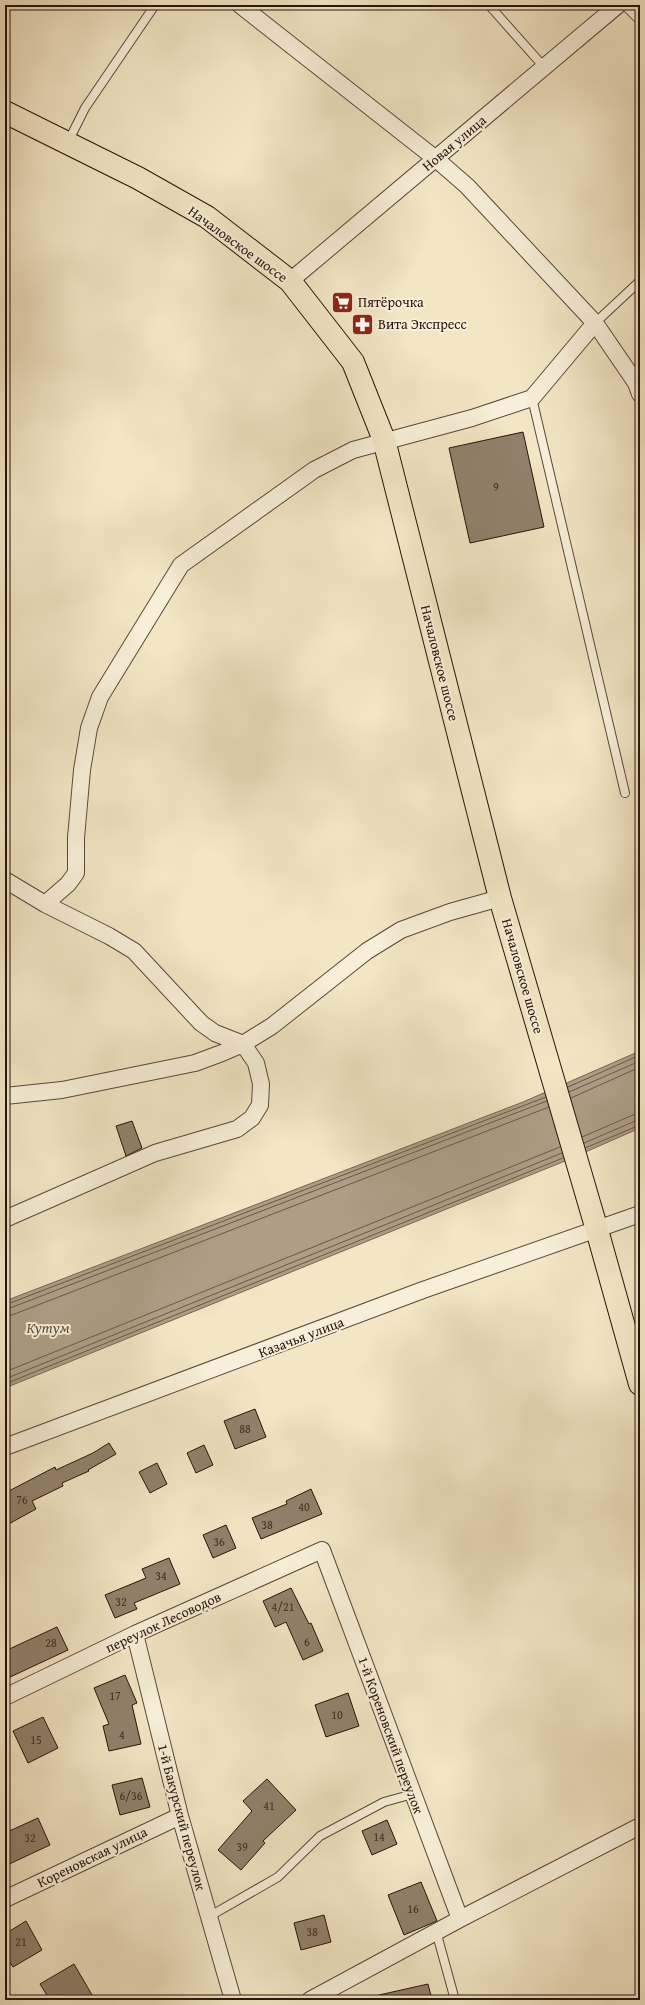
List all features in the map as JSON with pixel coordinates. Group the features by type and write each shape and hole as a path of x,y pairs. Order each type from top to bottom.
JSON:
{"main road":[{"name":"Началовское шоссе","path":"5,112 138,178 207,217 290,281 353,362 384,440 500,898 597,1230 640,1384"}],"street":[{"path":"240,5 436,159 468,186 595,323 636,383 640,394"},
{"name":"Новая улица","path":"290,281 618,5"},
{"path":"630,5 640,15"},
{"path":"45,904 68,884 76,872 76,838 82,770 89,728 100,697 181,565 314,470 353,450 384,440 472,418 532,398 595,323"},
{"path":"5,880 45,904 109,936 134,951 201,1023 215,1033 242,1044 256,1063 261,1084 260,1105 252,1118 237,1129 155,1153 5,1219"},
{"path":"5,1096 62,1090 195,1063 242,1044 272,1026 367,951 401,930 450,912 500,898"},
{"name":"Казачья улица","path":"5,1447 423,1290 640,1214"},
{"name":"переулок Лесоводов","path":"5,1697 135,1634 322,1550"},
{"name":"1-й Кореновский переулок","path":"322,1550 460,1919"},
{"name":"1-й Бакурский переулок","path":"135,1634 180,1816 233,2000"},
{"name":"Кореновская улица","path":"5,1899 180,1816"},
{"path":"310,2000 460,1919 640,1826"}],"lane":[{"path":"67,143 85,108 155,5"},
{"path":"489,5 544,67"},
{"path":"595,323 640,281"},
{"path":"532,398 625,793"},
{"path":"210,1916 278,1877 320,1836 384,1802 413,1794"},
{"path":"436,1932 455,2000"}],"water":[{"name":"Кутум","path":"640,1051 640,1128 565,1161 5,1388 5,1301 523,1102"}],"building":[{"path":"523,432 544,527 470,543 449,448"},
{"path":"132,1121 142,1148 126,1156 116,1126"},
{"path":"255,1409 266,1437 235,1449 224,1421"},
{"path":"109,1443 116,1454 88,1470 89,1471 62,1483 63,1486 32,1501 36,1509 5,1526 5,1493 55,1467 56,1470 93,1453"},
{"path":"204,1445 213,1465 196,1473 187,1453"},
{"path":"157,1463 167,1484 150,1493 139,1472"},
{"path":"311,1489 322,1514 261,1539 252,1518 287,1504 286,1501"},
{"path":"226,1525 236,1548 213,1558 203,1535"},
{"path":"169,1558 180,1584 134,1603 137,1609 115,1618 105,1595 146,1578 142,1569"},
{"path":"291,1588 309,1624 311,1623 323,1651 303,1660 286,1622 275,1627 263,1601"},
{"path":"57,1627 68,1650 8,1678 5,1672 5,1651"},
{"path":"125,1675 137,1703 132,1705 141,1744 109,1751 103,1726 109,1724 94,1688"},
{"path":"348,1693 359,1726 326,1737 315,1705"},
{"path":"43,1717 58,1748 28,1763 13,1731"},
{"path":"142,1778 150,1807 120,1815 112,1785"},
{"path":"267,1779 296,1810 263,1841 265,1843 241,1870 218,1850 252,1811 243,1801"},
{"path":"38,1818 50,1845 5,1866 5,1833"},
{"path":"387,1820 397,1844 372,1855 362,1831"},
{"path":"421,1882 437,1921 404,1935 388,1895"},
{"path":"324,1915 331,1942 301,1950 294,1923"},
{"path":"26,1921 42,1950 13,1967 5,1955 5,1934"},
{"path":"74,1964 95,2000 50,2000 40,1984"},
{"path":"428,1984 432,2000 380,2000 379,1995"}],"place":[{"name":"Пятёрочка","path":"343,302"},
{"name":"Вита Экспресс","path":"363,324"}]}
